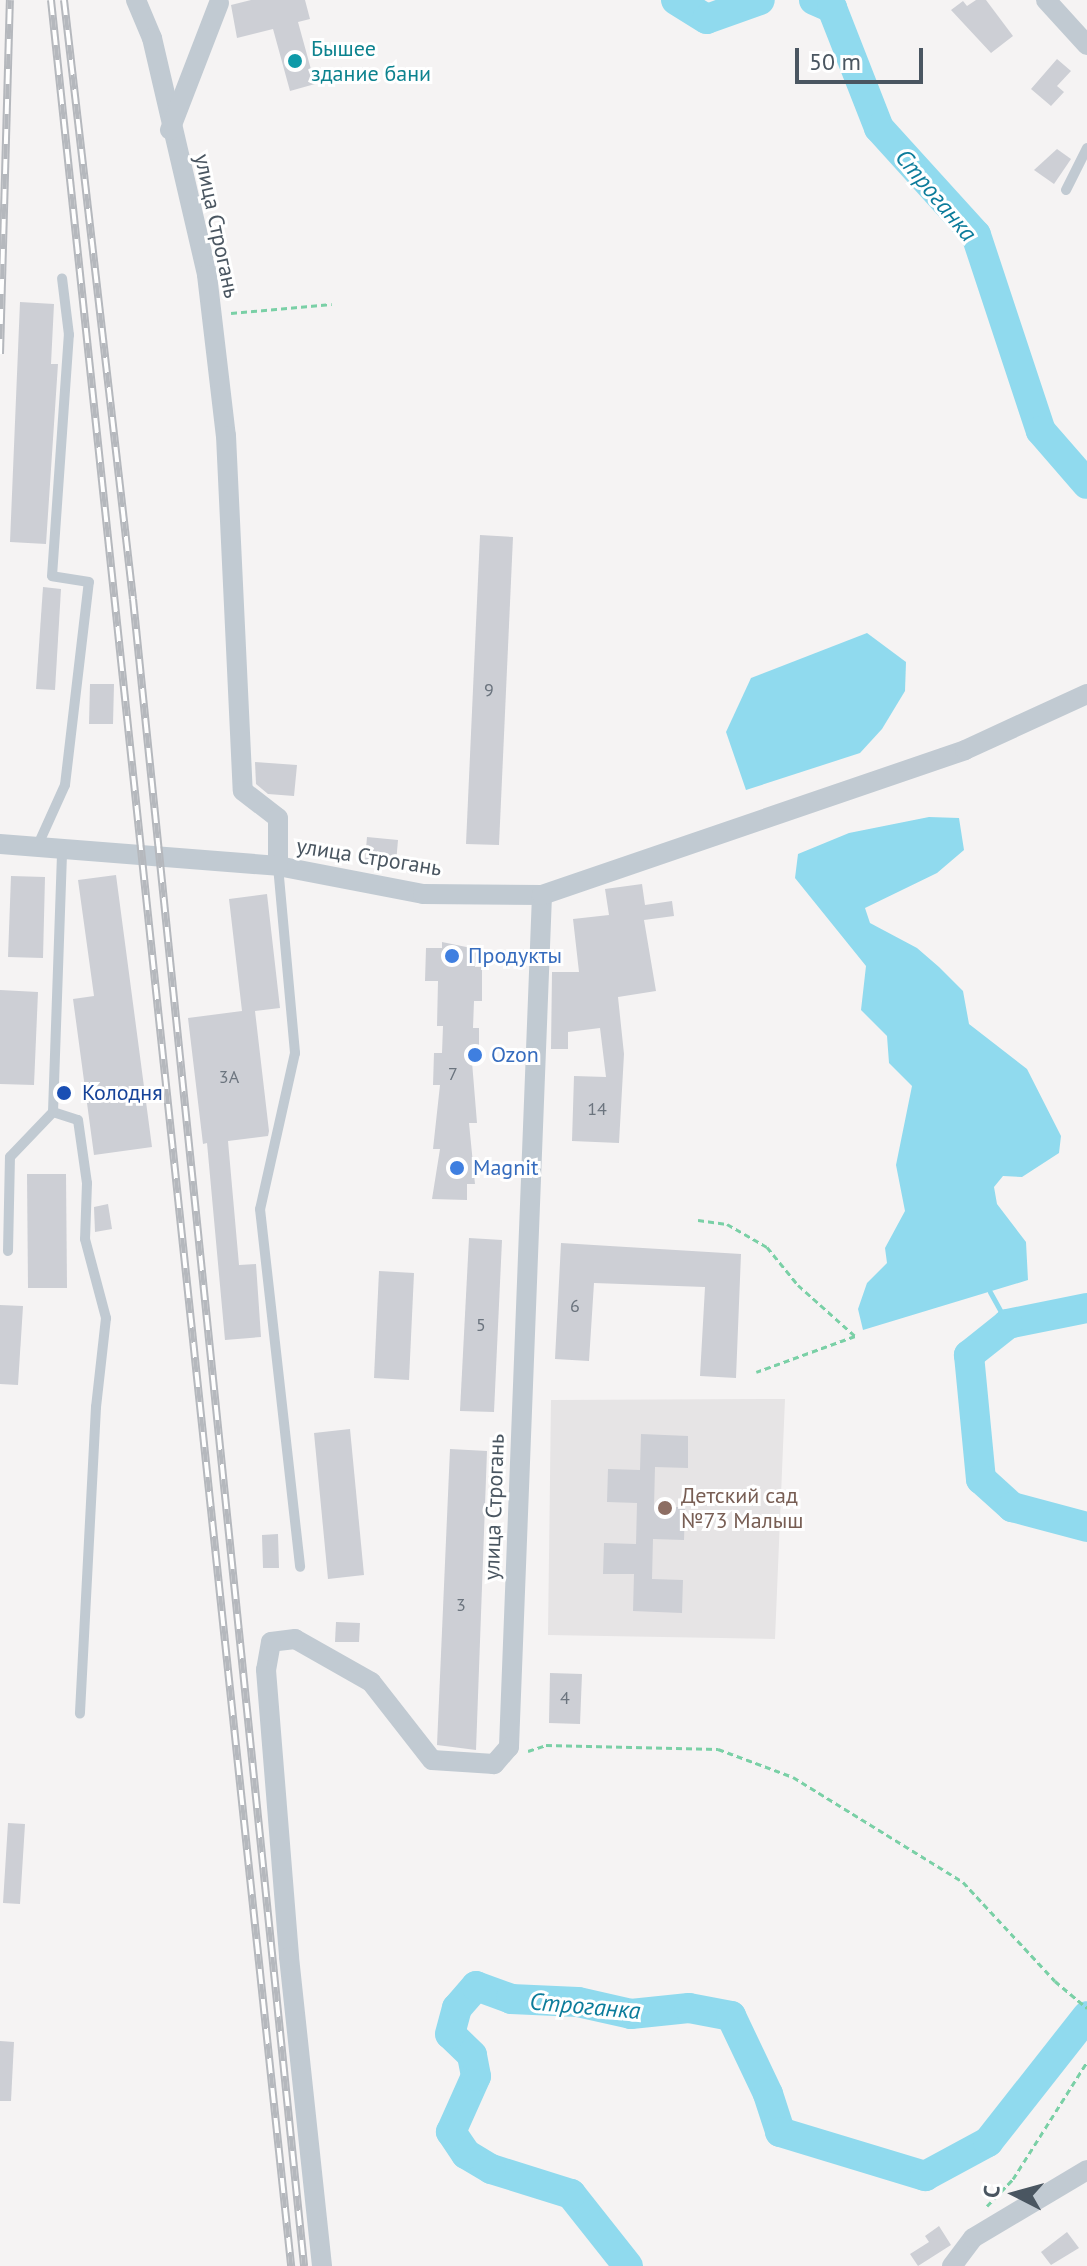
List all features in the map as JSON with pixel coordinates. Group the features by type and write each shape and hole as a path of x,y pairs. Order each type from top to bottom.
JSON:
{"street":[{"name":"улица Строгань","path":"136,0 152,38 170,130 207,275 227,451 242,711 239,758 243,791 278,818 278,866 423,894 542,895 509,1747 494,1764"},
{"path":"1046,0 1087,45"},
{"path":"170,130 219,3"},
{"path":"542,895 965,750 1087,694"},
{"path":"0,844 278,866"},
{"path":"322,2266 267,1713 271,1642 295,1639 371,1682 432,1760 494,1764"},
{"path":"952,2266 973,2238 1087,2170"}],"lane":[{"path":"1066,190 1087,148"},
{"path":"37,847 65,785 89,582 52,576 69,335 62,278"},
{"path":"8,1251 10,1157 53,1112 62,849"},
{"path":"278,866 295,1053 260,1209 300,1567"},
{"path":"53,1112 78,1120 87,1183 85,1239 106,1318 96,1407 80,1714"}],"path":[{"path":"212,315 332,304"},
{"path":"698,1220 727,1224 767,1247 798,1285 855,1336 756,1372"},
{"path":"494,1764 546,1745 662,1745 718,1749 793,1777 963,1882 1055,1981 1087,2008"},
{"path":"973,2238 985,2208 1013,2179 1087,2062"}],"shaded area":[{"name":"Детский сад №73 Малыш","path":"785,1399 775,1639 548,1635 551,1400"}],"water":[{"path":"867,633 906,662 905,691 882,729 860,753 746,790 726,732 751,678"},
{"path":"929,817 959,818 964,850 937,873 865,908 870,923 917,948 963,991 969,1024 1027,1069 1061,1136 1059,1153 1022,1177 1003,1176 994,1187 997,1204 1026,1242 1028,1280 863,1330 858,1309 867,1283 887,1263 885,1248 905,1211 896,1165 912,1086 889,1063 887,1036 861,1010 866,966 795,878 798,854 849,833"}],"building":[{"name":"Бышее здание бани","path":"251,0 305,0 310,19 298,22 315,84 290,91 273,29 237,38 231,5"},
{"path":"976,0 986,0 1013,36 991,53 951,10 963,1 967,6"},
{"path":"1057,59 1071,71 1057,86 1064,92 1051,106 1031,89"},
{"path":"1057,149 1071,159 1054,184 1034,170"},
{"path":"20,302 54,304 51,364 58,364 46,544 10,542"},
{"path":"480,535 513,537 499,845 466,844"},
{"path":"43,587 61,589 55,690 36,689"},
{"path":"90,684 114,684 113,724 89,724"},
{"path":"255,762 297,765 294,796 268,794 256,784"},
{"path":"367,837 398,840 396,863 365,860"},
{"path":"116,875 152,1147 94,1155 73,999 94,996 78,880"},
{"path":"11,876 45,877 43,958 8,957"},
{"path":"642,884 645,905 672,901 674,916 644,920 656,991 618,997 624,1054 619,1143 572,1141 574,1076 606,1077 600,1028 568,1032 568,1049 551,1049 552,972 579,972 573,919 609,915 605,889"},
{"path":"267,894 280,1008 255,1011 269,1131 268,1136 228,1141 239,1265 256,1264 261,1337 225,1340 207,1143 203,1144 188,1018 242,1011 229,899"},
{"path":"442,942 476,949 475,967 482,967 482,1001 474,1001 473,1028 479,1028 479,1062 472,1062 477,1123 469,1123 475,1184 467,1184 467,1200 432,1199 440,1149 433,1149 440,1085 433,1085 434,1053 442,1053 443,1026 437,1026 438,981 425,981 426,948 442,948"},
{"path":"0,990 38,992 34,1085 0,1084"},
{"path":"27,1174 66,1174 67,1288 28,1288"},
{"path":"108,1204 112,1229 95,1232 94,1207"},
{"path":"469,1238 502,1240 494,1412 460,1411"},
{"path":"561,1243 741,1254 736,1378 700,1376 705,1287 594,1283 589,1361 555,1359"},
{"path":"379,1271 414,1273 409,1380 374,1378"},
{"path":"0,1305 23,1306 18,1385 0,1384"},
{"path":"350,1429 364,1575 328,1579 314,1433"},
{"path":"641,1434 688,1436 688,1468 655,1467 654,1507 685,1507 684,1540 653,1539 652,1579 683,1580 682,1613 633,1611 634,1574 603,1574 604,1543 636,1544 637,1503 607,1502 608,1469 640,1470"},
{"path":"450,1449 487,1451 476,1750 437,1745"},
{"path":"278,1534 279,1568 263,1568 262,1535"},
{"path":"336,1622 360,1623 359,1642 335,1642"},
{"path":"550,1673 582,1674 580,1724 549,1723"},
{"path":"8,1823 25,1824 20,1904 3,1903"},
{"path":"0,2041 14,2042 11,2101 0,2101"},
{"path":"939,2226 951,2245 918,2266 910,2254 929,2242 925,2236"},
{"path":"1067,2232 1079,2248 1051,2265 1041,2252"}],"waterway":[{"name":"Строганка","path":"676,0 707,19 760,0"},
{"name":"Строганка","path":"814,0 832,8 879,128 976,235 1041,431 1087,484"},
{"path":"990,1292 1008,1324"},
{"name":"Строганка","path":"1087,1308 1008,1324 969,1355 981,1479 1012,1507 1087,1527"},
{"name":"Строганка","path":"628,2266 571,2194 491,2169 466,2154 451,2132 476,2076 472,2055 450,2034 457,2008 476,1986 511,1999 578,2002 631,2014 689,2008 731,2016 768,2094 780,2132 925,2176 988,2142 1087,2016"}],"railway":[{"path":"0,354 10,0"},
{"path":"51,0 291,2266"},
{"path":"64,0 133,599 304,2266"}],"place":[{"name":"Бышее здание бани","path":"295,61"},
{"name":"Продукты","path":"452,956"},
{"name":"Ozon","path":"475,1055"},
{"name":"Колодня","path":"64,1093"},
{"name":"Magnit","path":"457,1168"},
{"name":"Детский сад №73 Малыш","path":"665,1508"}]}
